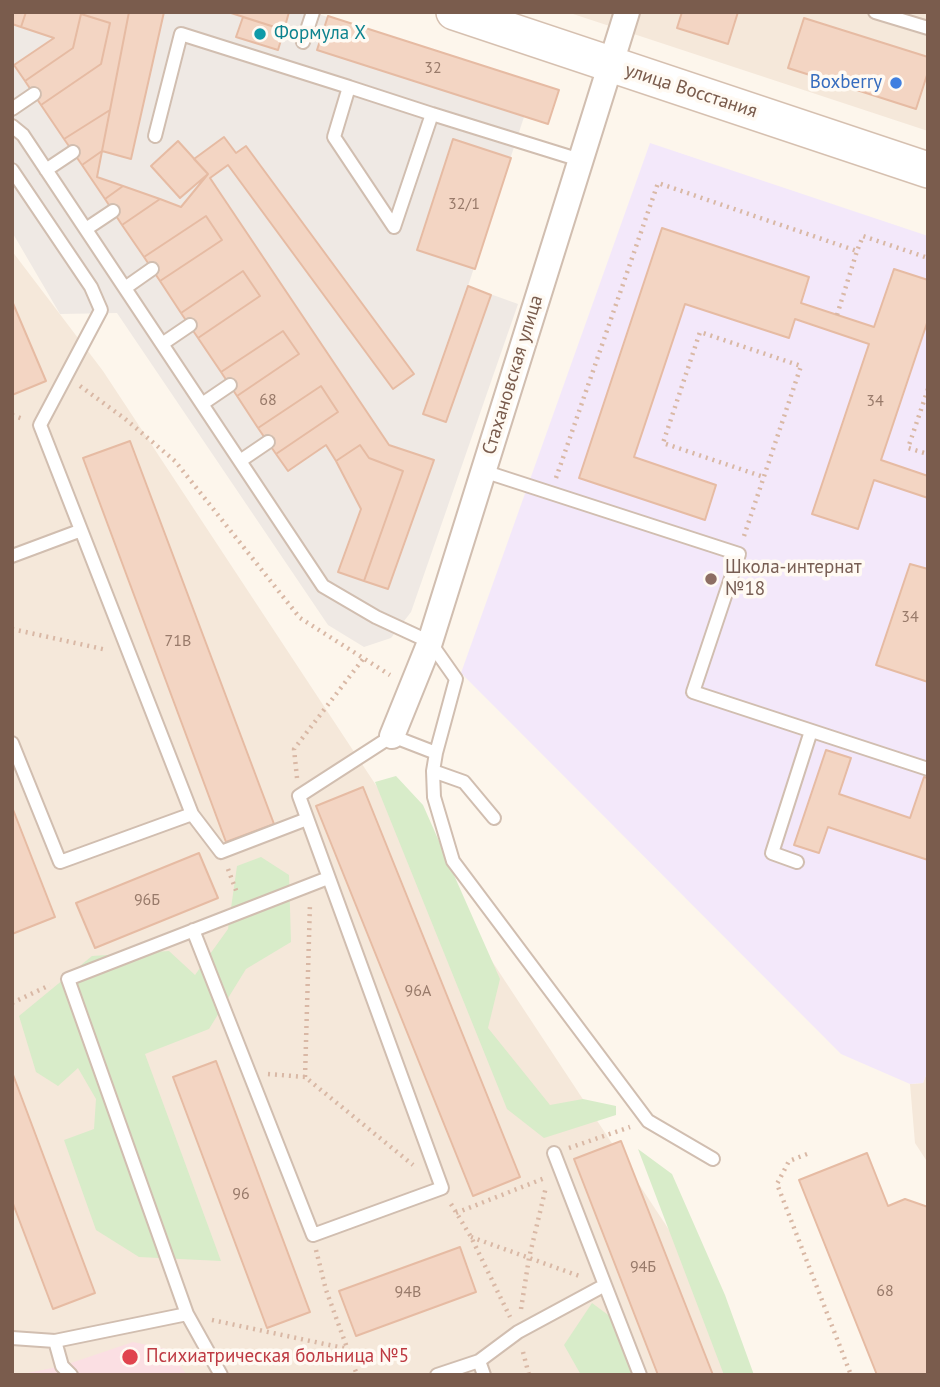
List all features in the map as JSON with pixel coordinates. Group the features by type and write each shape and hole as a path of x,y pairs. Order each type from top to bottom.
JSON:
{"main road":[{"name":"улица Восстания","path":"454,12 928,170"}],"street":[{"name":"Стахановская улица","path":"393,736 430,642 627,12"}],"lane":[{"path":"303,42 313,12"},
{"path":"875,12 928,28"},
{"path":"155,136 181,34 580,160"},
{"path":"349,87 334,137 394,227 432,114"},
{"path":"12,109 34,94"},
{"path":"12,126 23,135 323,586 376,617 430,642 456,679 433,771 435,797 453,861 648,1121 713,1159"},
{"path":"46,170 73,152"},
{"path":"12,170 91,287 101,310 40,425 79,531 192,814 221,852 307,819"},
{"path":"86,229 113,211"},
{"path":"125,288 152,269"},
{"path":"162,344 190,325"},
{"path":"202,404 230,384"},
{"path":"240,461 268,442"},
{"path":"483,471 739,554 693,692 928,769"},
{"path":"12,556 79,531"},
{"path":"797,862 772,853 811,731"},
{"path":"192,930 313,1236 442,1188 299,796 393,736 436,752"},
{"path":"12,743 60,862 192,814"},
{"path":"433,771 464,782 494,818"},
{"path":"221,1375 187,1314 68,979 328,878"},
{"path":"554,1153 640,1375"},
{"path":"437,1375 479,1361 518,1332 605,1285"},
{"path":"12,1338 55,1341 187,1314"},
{"path":"55,1341 62,1366 71,1375"},
{"path":"479,1361 484,1375"}],"path":[{"path":"551,492 659,183 857,251"},
{"path":"837,315 863,236 928,258"},
{"path":"739,554 802,366 700,332 663,443 764,477"},
{"path":"65,376 124,418 175,461 300,618 412,688"},
{"path":"928,389 908,447 928,454"},
{"path":"12,629 129,655"},
{"path":"299,796 294,749 363,659"},
{"path":"221,852 244,911"},
{"path":"305,1077 310,885"},
{"path":"12,1003 68,979"},
{"path":"250,1073 305,1077 442,1188 471,1237 518,1332 529,1375"},
{"path":"554,1153 648,1121"},
{"path":"807,1154 789,1161 777,1184 851,1375"},
{"path":"456,1213 549,1176 529,1258 518,1332"},
{"path":"313,1236 326,1290 357,1375"},
{"path":"471,1237 605,1285"},
{"path":"187,1314 269,1334 348,1349"}],"shaded area":[{"path":"12,12 312,12 559,90 548,124 524,117 468,286 518,304 411,612 391,638 364,647 328,625 117,313 60,314 12,232"},
{"path":"567,12 928,12 928,131"},
{"name":"Школа-интернат №18","path":"650,143 928,236 928,1070 923,1083 910,1084 841,1054 461,673"},
{"path":"12,251 103,371 710,1292 752,1375 12,1375"},
{"path":"928,1070 928,1163 915,1143 910,1084 923,1083"},
{"name":"Психиатрическая больница №5","path":"133,1342 167,1349 187,1375 17,1375 62,1366"}],"green space":[{"path":"396,776 423,805 500,979 488,1028 550,1105 583,1099 616,1106 616,1115 544,1138 507,1109 375,782"},
{"path":"261,857 289,875 291,942 246,969 209,1029 145,1054 221,1261 139,1257 96,1230 64,1140 94,1129 96,1099 78,1068 58,1086 36,1072 19,1016 92,956 169,951 195,975 228,929 237,866"},
{"path":"638,1149 672,1174 725,1295 754,1375 724,1375"},
{"path":"592,1303 631,1332 648,1375 581,1375 564,1345"}],"building":[{"path":"12,12 26,12 21,27 12,24"},
{"path":"26,12 129,12 110,110 64,139 41,105 101,64 110,23 81,14 73,48 25,81 14,65 54,38 21,27"},
{"path":"129,12 164,12 131,159 102,151"},
{"path":"228,12 289,12 284,30"},
{"path":"682,12 738,12 728,44 677,28"},
{"path":"81,14 110,23 101,64 41,105 25,81 73,48"},
{"path":"328,16 559,90 548,124 317,50"},
{"name":"Формула X","path":"243,17 284,30 278,50 236,37"},
{"path":"804,18 928,57 928,72 916,109 788,68"},
{"path":"110,110 102,151 82,165 64,139"},
{"path":"224,137 236,153 246,146 414,374 393,389 228,165 210,178 389,445 434,460 388,589 364,581 403,471 369,458 360,445 336,461 326,445 288,471 276,454 338,412 321,386 258,428 237,396 299,354 283,331 221,372 198,338 260,296 243,271 181,313 160,281 222,240 206,216 144,257 122,225 160,199 181,207 208,174 194,159"},
{"path":"453,139 511,158 475,269 417,250"},
{"path":"178,141 208,174 180,198 151,166"},
{"path":"102,151 97,177 123,186 105,199 82,165"},
{"path":"123,186 160,199 122,225 105,199"},
{"path":"206,216 222,240 160,281 144,257"},
{"path":"662,228 809,277 801,303 874,327 894,269 928,280 928,320 881,460 928,476 928,498 874,480 858,529 812,514 869,344 795,319 789,338 685,304 634,457 716,485 705,520 579,478"},
{"path":"243,271 260,296 198,338 181,313"},
{"path":"468,286 491,295 446,422 423,414"},
{"path":"12,301 46,381 12,395"},
{"path":"283,331 299,354 237,396 221,372"},
{"path":"321,386 338,412 276,454 258,428"},
{"path":"130,441 274,824 226,842 83,458"},
{"path":"360,445 369,458 403,471 364,581 338,572 361,509 336,461"},
{"path":"910,564 928,569 928,682 876,665"},
{"path":"826,750 851,758 839,794 910,818 924,777 928,778 928,860 828,827 819,853 794,845"},
{"path":"363,787 520,1177 473,1196 316,806"},
{"path":"12,807 55,917 12,934"},
{"path":"199,853 218,898 95,948 76,903"},
{"path":"216,1061 310,1312 267,1328 173,1077"},
{"path":"12,1072 95,1293 53,1309 12,1201"},
{"path":"621,1141 713,1375 658,1375 574,1159"},
{"path":"867,1153 888,1206 905,1199 928,1207 928,1375 877,1375 799,1180"},
{"path":"460,1247 476,1292 356,1336 339,1291"}],"place":[{"name":"Формула X","path":"260,34"},
{"name":"Boxberry","path":"896,83"},
{"name":"Школа-интернат №18","path":"711,579"},
{"name":"Психиатрическая больница №5","path":"130,1357"}]}
